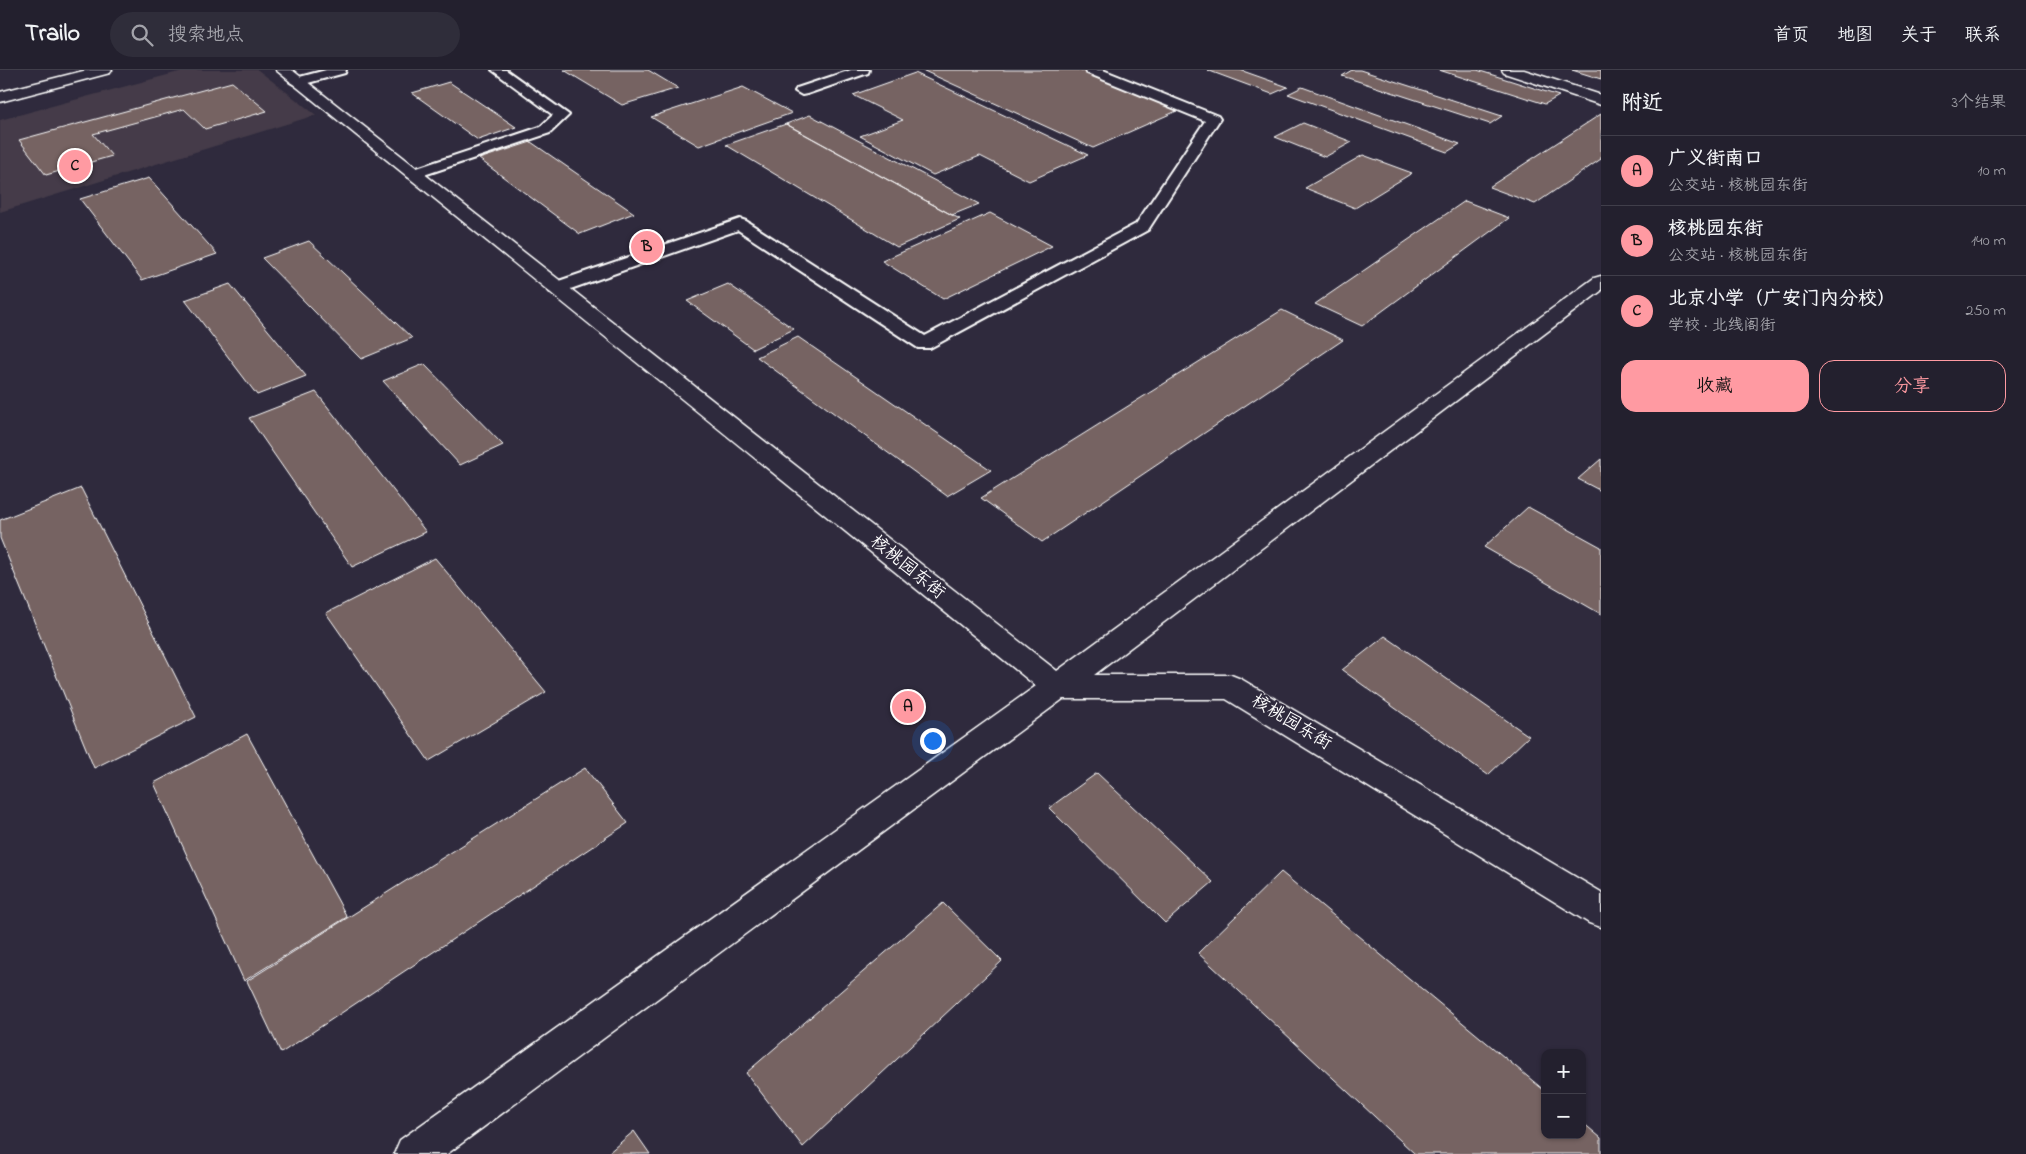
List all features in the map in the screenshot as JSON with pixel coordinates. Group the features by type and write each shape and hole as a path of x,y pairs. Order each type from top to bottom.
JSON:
{"street":[{"path":"0,97 105,70"},
{"name":"核桃园东街","path":"283,70 1057,687 1232,687 1601,911"},
{"path":"1509,70 1601,100"},
{"path":"414,1154 1057,687 1601,282"}],"lane":[{"path":"297,82 340,70"},
{"path":"413,174 545,130 562,115 498,70"},
{"path":"802,91 863,70"},
{"path":"556,288 740,224 924,344 1142,227 1213,119 1092,70"}],"shaded area":[{"path":"186,70 258,70 316,115 0,212 0,120"}],"building":[{"path":"564,70 648,70 678,88 622,105"},
{"path":"922,70 1081,70 1179,110 1093,148"},
{"path":"1207,70 1240,70 1288,87 1272,94"},
{"path":"1352,70 1360,70 1502,116 1490,124 1342,76"},
{"path":"1439,70 1477,70 1559,96 1545,104"},
{"path":"1572,70 1601,70 1601,79"},
{"path":"915,73 1088,155 1029,181 980,156 933,175 860,136 903,120 853,95"},
{"path":"232,82 267,111 205,129 184,109 93,134 112,156 46,175 19,140"},
{"path":"449,82 516,127 478,140 412,93"},
{"path":"743,87 792,113 699,146 651,117"},
{"path":"1302,87 1460,144 1447,152 1288,94"},
{"path":"1601,114 1601,159 1535,204 1489,187"},
{"path":"810,115 979,204 952,215 786,124"},
{"path":"1303,123 1352,142 1325,157 1275,137"},
{"path":"786,124 960,219 897,247 726,145"},
{"path":"531,142 634,213 580,234 479,159"},
{"path":"1363,155 1412,173 1355,208 1305,188"},
{"path":"149,178 217,254 142,280 80,199"},
{"path":"1465,201 1509,218 1362,326 1315,304"},
{"path":"990,213 1052,246 943,299 882,261"},
{"path":"309,241 412,338 361,359 262,258"},
{"path":"230,284 306,376 257,395 185,300"},
{"path":"728,284 794,329 753,349 687,301"},
{"path":"1282,310 1343,340 1042,542 981,498"},
{"path":"798,337 991,470 947,496 757,357"},
{"path":"424,364 503,445 460,465 383,381"},
{"path":"316,392 426,532 352,567 249,418"},
{"path":"1601,459 1601,491 1578,479"},
{"path":"81,488 196,717 94,768 0,538 0,520"},
{"path":"1528,507 1601,547 1601,614 1484,547"},
{"path":"435,558 546,692 429,761 326,613"},
{"path":"1385,636 1529,736 1488,775 1342,670"},
{"path":"247,734 347,917 244,981 154,783"},
{"path":"585,768 628,823 281,1053 247,981"},
{"path":"1097,773 1213,882 1165,923 1049,808"},
{"path":"1281,872 1541,1088 1541,1139 1586,1139 1586,1125 1601,1138 1601,1154 1415,1154 1198,953"},
{"path":"943,903 1002,961 803,1147 746,1073"},
{"path":"634,1131 650,1154 607,1154"}],"place":[{"name":"北京小学（广安门内分校）","path":"75,166"},
{"name":"核桃园东街","path":"647,247"},
{"name":"广义街南口","path":"908,707"}]}
